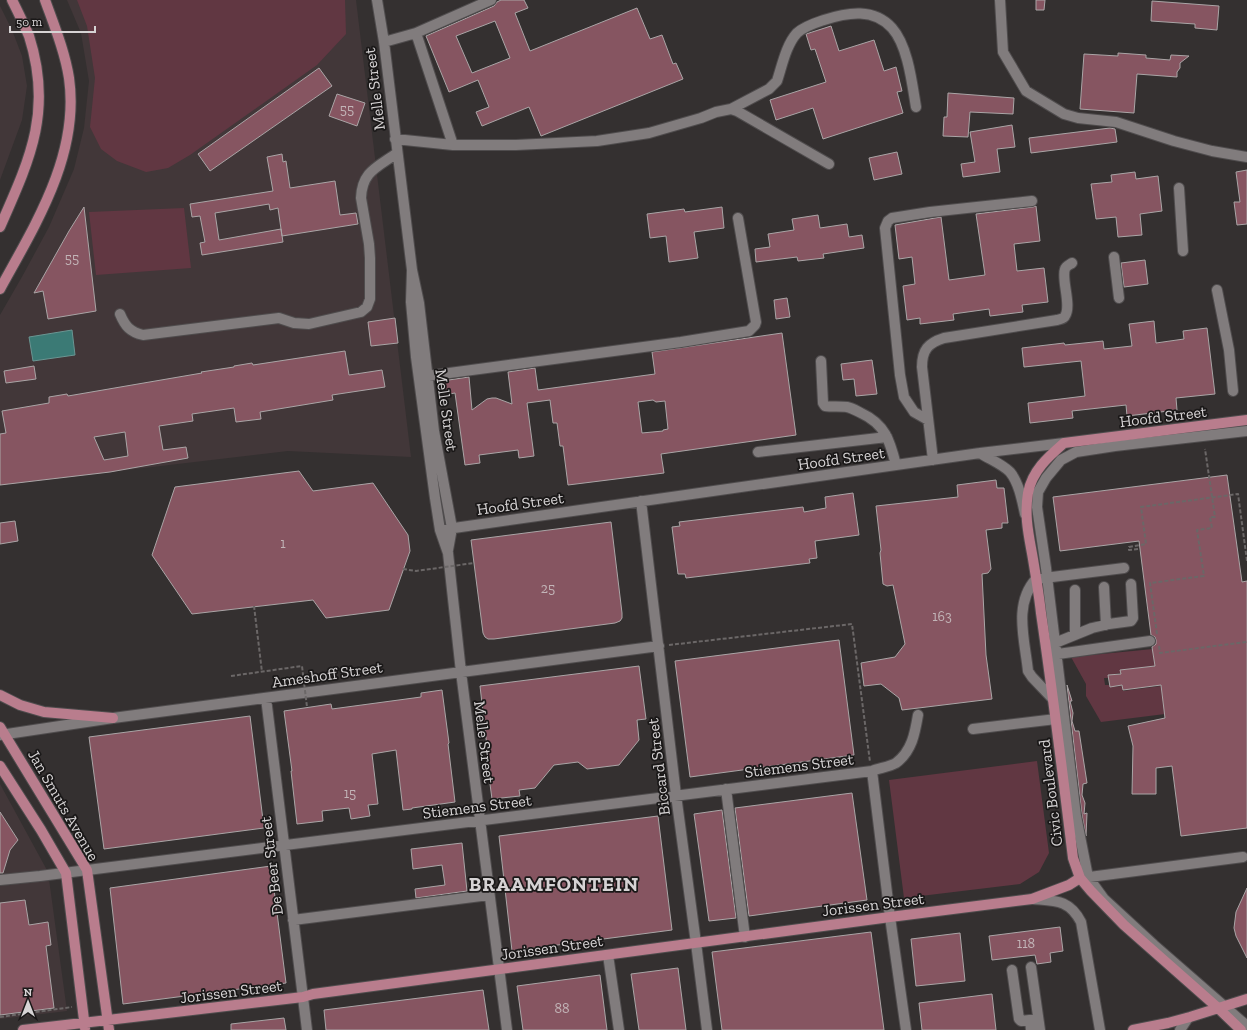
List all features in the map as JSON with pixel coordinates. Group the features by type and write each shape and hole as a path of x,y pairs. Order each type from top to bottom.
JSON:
{"main road":[{"path":"0,227 29,156 35,137 39,114 40,92 34,55 28,35 12,0"},
{"path":"0,289 48,198 59,170 68,134 70,92 66,64 45,0"},
{"name":"Hoofd Street","path":"1064,443 1247,420"},
{"name":"Civic Boulevard","path":"1064,443 1041,465 1032,480 1028,492 1026,516 1042,579 1051,650 1056,719 1073,858 1091,891 1124,925 1221,1007 1241,1030"},
{"path":"0,695 20,705 44,712 113,718"},
{"name":"Jan Smuts Avenue","path":"2,732 87,870 108,1025"},
{"name":"Jan Smuts Avenue","path":"0,766 44,834 66,873 84,1027"},
{"name":"Jorissen Street","path":"23,1030 108,1025 303,997 313,994 1032,899 1069,885 1084,877"},
{"path":"1132,1030 1146,1029 1188,1018 1247,999"}],"street":[{"name":"Melle Street","path":"377,0 384,42 412,270 419,303 434,431 452,528 448,553"},
{"path":"384,42 416,33 491,0"},
{"path":"1000,0 1004,52 1026,91 1056,110 1071,116 1116,122 1212,152 1247,157"},
{"path":"395,139 453,145 516,145 597,141 649,134 716,112 731,109 769,89 777,81 790,45 796,34 816,22 848,13 866,14 882,19 893,29 903,45 912,80 916,106"},
{"path":"416,33 453,145"},
{"path":"731,109 829,164"},
{"path":"120,314 130,330 136,334 143,335 279,318 294,323 309,324 361,312 367,307 370,300 370,258 369,244 360,198 361,190 366,177 373,169 397,153"},
{"path":"1179,188 1184,251"},
{"path":"928,420 914,412 904,397 900,375 890,283 885,228 888,221 892,218 930,212 1032,201"},
{"path":"428,376 681,342 749,331 756,322 738,218"},
{"path":"1114,258 1119,298"},
{"path":"933,460 922,368 922,358 925,350 933,343 944,338 1063,318 1067,308 1064,272 1072,263"},
{"name":"Melle Street","path":"412,270 411,302 416,357 440,530 448,553 461,672 506,1030"},
{"path":"1217,290 1229,350 1233,391"},
{"path":"821,362 823,403 825,406 848,407 872,418 881,427 887,437 896,465"},
{"path":"1042,579 1037,507 1038,492 1046,478 1061,460 1076,452 1115,446 1247,431"},
{"path":"758,452 887,437"},
{"name":"Hoofd Street","path":"440,530 980,453 1064,443"},
{"name":"Civic Boulevard","path":"980,453 1011,473 1018,488 1026,516"},
{"name":"Biccard Street","path":"641,501 706,1030"},
{"path":"1054,699 1028,671 1022,611 1027,592 1042,579 1124,568"},
{"path":"1051,650 1076,635 1092,628 1133,620 1131,584"},
{"path":"1104,587 1106,625"},
{"path":"1075,590 1076,635"},
{"path":"1051,650 1156,642"},
{"name":"Ameshoff Street","path":"2,732 659,646"},
{"path":"1051,650 1084,877 1243,857"},
{"name":"De Beer Street","path":"266,698 307,1030"},
{"name":"Stiemens Street","path":"0,880 284,846 872,771 895,763 905,753 913,740 918,715"},
{"path":"973,729 1056,719"},
{"path":"872,771 906,1030"},
{"path":"726,789 744,937"},
{"path":"293,920 489,895"},
{"path":"1032,899 1057,902 1069,906 1076,913 1081,922 1100,1030"},
{"path":"608,955 619,1030"},
{"path":"1031,968 1033,1023"},
{"path":"1012,970 1018,1017 1021,1021 1033,1023 1040,1030"},
{"path":"1221,1007 1247,1026"},
{"path":"1180,1030 1188,1018"}],"path":[{"path":"1205,449 1215,517 1210,517 1212,528 1198,530 1204,576 1150,584 1156,642 1160,653 1247,642"},
{"path":"1138,549 1129,550 1129,547 1146,544 1140,507 1238,494 1247,561"},
{"path":"403,569 416,571 474,563"},
{"path":"254,606 262,672"},
{"path":"659,646 852,624 872,771"},
{"path":"231,676 302,666 307,707"}],"shaded area":[{"path":"67,0 356,0 411,457 288,451 0,485 0,315 49,227 74,169 84,128 89,81 81,33"},
{"path":"77,0 345,0 346,34 317,65 190,155 168,168 146,172 117,161 101,149 90,127 95,78 87,26"},
{"path":"0,6 12,30 22,56 27,86 22,120 0,180"},
{"path":"184,208 191,268 96,275 89,212"},
{"path":"1153,649 1155,666 1120,670 1121,673 1108,675 1108,678 1104,678 1105,685 1109,685 1110,687 1122,686 1123,691 1161,686 1165,714 1101,722 1086,696 1086,684 1071,657"},
{"path":"1037,761 1049,853 1039,872 1020,884 904,898 889,780"},
{"path":"0,784 48,872 67,1011 0,1019"}],"water":[{"path":"72,330 75,355 33,361 29,337"}],"building":[{"path":"501,0 524,0 528,8 515,13 530,51 637,8 650,39 662,35 673,64 676,63 683,79 541,136 529,107 482,126 476,112 489,107 478,80 449,92 426,36 494,6","holes":["495,21 510,58 472,73 456,36"]},
{"path":"1036,0 1045,0 1044,10 1036,10"},
{"path":"1152,1 1219,6 1217,30 1195,28 1195,24 1151,21"},
{"path":"831,26 839,51 874,40 884,71 896,67 902,91 897,92 903,113 823,139 813,108 776,120 770,100 826,82 815,49 811,50 806,34"},
{"path":"1118,53 1146,55 1146,58 1170,60 1171,55 1189,56 1180,63 1177,77 1137,74 1134,113 1080,109 1084,54 1118,56"},
{"path":"319,68 332,86 210,171 198,154"},
{"path":"948,93 1014,98 1013,114 970,112 968,137 943,136 944,117 947,117"},
{"path":"337,94 365,103 357,126 329,116"},
{"path":"1012,125 1015,147 997,149 1000,172 963,177 961,164 975,162 970,132"},
{"path":"1110,128 1115,129 1117,142 1031,153 1029,138"},
{"path":"897,152 902,174 874,180 869,158"},
{"path":"282,154 283,162 286,161 290,188 335,181 340,215 356,213 358,224 282,236 283,242 202,255 200,243 205,242 200,216 192,217 190,204 273,191 267,157","holes":["269,204 270,210 278,208 281,229 219,240 215,213"]},
{"path":"1247,170 1247,224 1237,225 1234,202 1240,202 1236,172"},
{"path":"1135,172 1136,179 1158,176 1162,211 1140,214 1142,235 1118,237 1116,217 1096,219 1091,184 1112,182 1111,175"},
{"path":"1036,206 1040,241 1014,244 1017,271 1044,268 1048,302 1022,305 1023,312 990,316 989,309 953,314 954,320 920,324 920,318 907,320 903,286 915,284 912,257 899,259 895,225 941,217 949,280 985,275 976,214"},
{"path":"84,207 96,311 48,319 43,291 34,293"},
{"path":"722,207 724,228 694,232 698,258 669,262 666,236 650,238 647,214 684,209 685,212"},
{"path":"818,215 820,228 847,224 849,237 862,235 864,248 823,254 824,258 798,261 797,257 756,262 755,249 770,247 768,234 794,230 792,219"},
{"path":"1145,260 1148,284 1124,287 1121,263"},
{"path":"787,298 790,317 776,319 774,300"},
{"path":"395,318 398,343 371,346 368,322"},
{"path":"1154,321 1156,343 1184,339 1183,331 1207,328 1215,394 1176,398 1177,410 1127,416 1126,405 1072,411 1073,418 1030,423 1028,403 1085,396 1081,361 1024,367 1022,348 1064,343 1065,345 1103,341 1104,349 1132,346 1129,324"},
{"path":"782,333 796,435 661,454 664,473 568,485 563,446 560,446 557,423 553,423 550,400 527,403 534,456 519,458 518,450 479,455 480,463 465,465 455,393 444,395 442,381 469,377 472,410 487,399 492,398 512,404 508,372 535,368 538,390 655,374 652,352","holes":["653,400 656,402 665,401 668,429 663,431 642,433 638,402"]},
{"path":"345,351 349,375 382,370 385,387 332,395 333,400 260,412 261,419 236,422 234,408 192,414 193,421 159,426 163,450 186,447 188,458 110,472 0,485 0,434 6,433 2,411 49,403 49,397 67,394 68,396 252,363 253,365","holes":["125,432 128,456 104,460 94,437"]},
{"path":"872,360 877,394 856,396 854,379 843,380 841,364"},
{"path":"34,366 36,379 6,383 4,371"},
{"path":"299,471 313,491 373,483 408,535 410,551 389,610 326,618 313,600 192,614 152,555 175,487"},
{"path":"1227,475 1242,582 1247,581 1247,828 1181,836 1172,766 1156,768 1156,794 1132,794 1133,746 1128,726 1165,718 1161,685 1123,690 1122,685 1110,687 1108,675 1121,674 1120,670 1155,666 1152,647 1156,644 1156,640 1155,637 1151,635 1139,541 1060,551 1053,497"},
{"path":"996,480 997,488 1004,488 1008,523 1002,523 1002,528 986,530 991,569 988,573 982,574 986,655 992,699 902,710 899,698 881,684 864,686 861,663 895,657 905,644 893,585 887,586 883,584 876,506 958,497 957,485"},
{"path":"853,493 859,535 815,541 817,558 809,559 810,563 686,578 685,574 678,574 672,527 680,526 679,522 803,507 804,512 826,508 825,497"},
{"path":"15,521 18,541 0,544 0,523"},
{"path":"611,522 622,613 622,618 620,621 615,623 494,639 488,639 485,637 483,633 471,540"},
{"path":"839,640 854,755 690,777 675,661"},
{"path":"639,666 646,719 637,720 639,740 619,765 587,769 578,762 554,765 535,788 519,790 520,796 492,799 485,747 487,747 480,686"},
{"path":"1067,685 1072,701 1070,701 1073,713 1072,721 1075,731 1079,731 1087,783 1083,784 1082,795 1085,803 1084,814 1087,813 1086,836 1082,815"},
{"path":"442,690 455,802 403,810 396,750 372,754 378,804 368,805 370,816 351,819 349,808 322,811 323,821 297,824 284,711 331,704 332,709 421,697 421,693"},
{"path":"250,716 264,828 104,849 89,737"},
{"path":"852,793 867,900 749,916 735,808"},
{"path":"722,810 736,918 709,921 694,814"},
{"path":"0,812 18,840 10,850 3,873 0,873"},
{"path":"658,816 672,930 512,951 499,836"},
{"path":"462,843 467,891 416,898 415,889 445,885 442,865 413,869 411,849"},
{"path":"271,866 286,983 123,1004 110,888"},
{"path":"1247,888 1247,958 1236,936 1234,928 1236,912"},
{"path":"25,900 29,925 48,922 51,945 46,946 54,1008 0,1015 0,903"},
{"path":"1060,927 1063,951 1050,953 1051,962 1037,964 1035,955 992,960 989,936"},
{"path":"871,932 884,1030 722,1030 712,952"},
{"path":"960,933 965,981 916,986 911,939"},
{"path":"678,968 686,1030 639,1030 631,974"},
{"path":"600,975 607,1030 523,1030 517,986"},
{"path":"483,990 489,1030 326,1030 324,1010"},
{"path":"992,994 996,1030 922,1030 919,1003"},
{"path":"284,1018 286,1030 231,1030 231,1024"}],"district":[{"name":"BRAAMFONTEIN","path":"554,884"}]}
